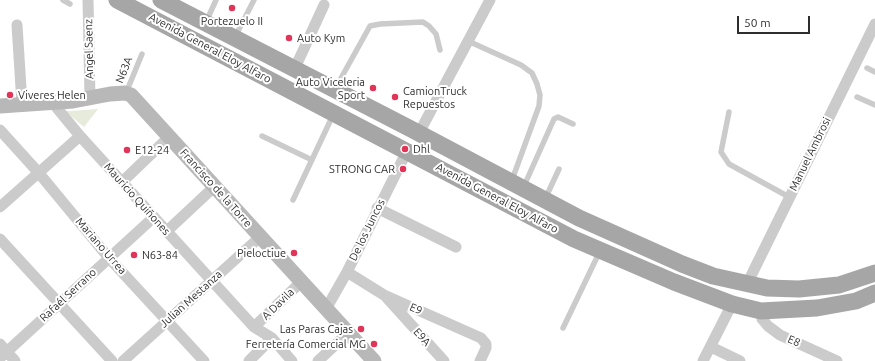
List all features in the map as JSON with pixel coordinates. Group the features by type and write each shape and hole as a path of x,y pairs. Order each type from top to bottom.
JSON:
{"main road":[{"name":"Avenida General Eloy Alfaro","path":"117,0 574,239 674,282 732,304 761,310 817,308 856,301 875,293"},
{"name":"Avenida General Eloy Alfaro","path":"161,0 295,68 580,218 682,264 713,276 767,288 799,289 839,285 875,273"}],"street":[{"name":"Angel Saenz","path":"88,0 90,98"},
{"path":"419,133 490,0"},
{"path":"295,68 324,5"},
{"name":"Manuel Ambrosi","path":"747,284 875,24"},
{"path":"17,25 22,104"},
{"path":"0,106 90,98 110,94 126,94"},
{"name":"Francisco de la Torre","path":"126,94 131,95 136,99 214,187 374,361"},
{"name":"Mauricio Quiñones","path":"52,102 80,136 254,327 272,338 292,361"},
{"name":"Mariano Urrea","path":"0,130 38,172 109,258 204,361"},
{"path":"0,207 80,136"},
{"path":"122,182 169,137"},
{"name":"De los Juncos","path":"326,309 347,272 406,151"},
{"path":"167,231 214,187"},
{"path":"378,208 456,247"},
{"name":"Rafaél Serrano","path":"2,351 59,303 154,217"},
{"name":"Julian Mestanza","path":"123,361 260,237"},
{"path":"0,239 112,361"},
{"name":"E9","path":"347,272 384,295 480,338 486,344 486,348 480,361"},
{"name":"A Davila","path":"254,327 301,282"},
{"name":"E9A","path":"384,295 444,361"},
{"path":"703,361 732,304"},
{"name":"E8","path":"761,310 762,319 780,335 837,361"},
{"path":"318,361 348,333"},
{"path":"249,361 272,338"},
{"path":"711,347 740,361"},
{"path":"2,351 15,361"}],"lane":[{"path":"63,0 70,4"},
{"path":"206,23 216,0"},
{"path":"234,38 254,0"},
{"path":"335,89 370,26 380,24 423,22 436,34 440,50"},
{"path":"468,41 521,65 532,73 537,84 540,95 539,106 518,185"},
{"name":"N63A","path":"126,94 142,54"},
{"path":"867,68 875,72"},
{"path":"857,97 875,105"},
{"path":"729,112 721,152 729,164 789,197"},
{"path":"293,200 334,113"},
{"path":"518,185 554,119 558,117 573,124"},
{"path":"262,136 312,160"},
{"path":"545,199 559,168"},
{"path":"563,328 600,251"}],"shaded area":[{"path":"98,109 84,127 65,111 70,111"}],"place":[{"name":"Portezuelo II","path":"232,8"},
{"name":"Auto Kym","path":"289,38"},
{"name":"Auto Viceleria Sport","path":"373,88"},
{"name":"Viveres Helen","path":"10,95"},
{"name":"CamionTruck Repuestos","path":"395,97"},
{"name":"Dhl","path":"405,149"},
{"name":"E12-24","path":"127,150"},
{"name":"STRONG CAR","path":"403,169"},
{"name":"Pieloctiue","path":"294,253"},
{"name":"N63-84","path":"134,255"},
{"name":"Las Paras Cajas","path":"361,329"},
{"name":"Ferretería Comercial MG","path":"374,344"}]}
